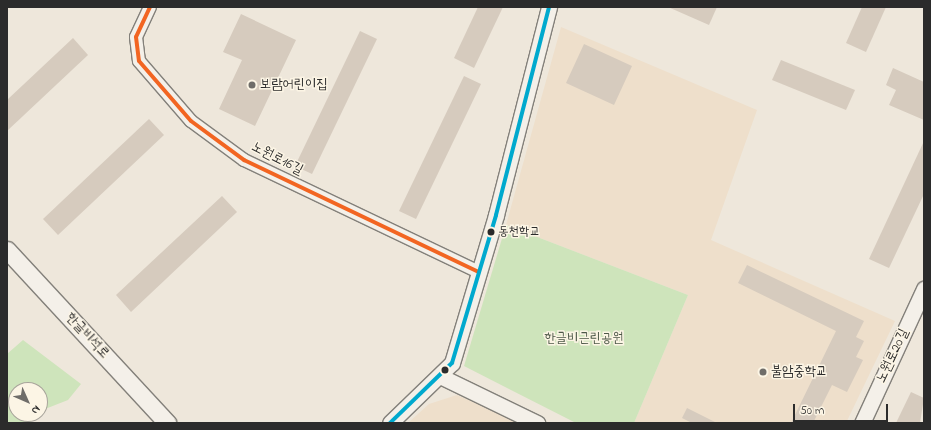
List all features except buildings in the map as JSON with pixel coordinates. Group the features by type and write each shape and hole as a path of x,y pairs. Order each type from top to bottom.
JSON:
{"main road":[{"name":"한글비석로","path":"7,250 167,423"}],"street":[{"name":"노원로16길","path":"150,7 136,37 139,60 191,121 244,160 479,272"},
{"path":"390,423 442,377 459,344 549,7"},
{"name":"노원로20길","path":"862,423 924,288"},
{"path":"442,377 537,423"}],"shaded area":[{"path":"561,27 757,110 711,240 895,321 846,423 634,423 688,295 506,225"},
{"path":"457,395 522,423 408,423 429,404"}],"green space":[{"name":"한글비근린공원","path":"506,225 688,295 634,423 576,423 464,366"},
{"path":"23,340 81,384 68,400 48,408 48,382 8,382 8,422 31,423 7,423 7,354"}],"transit line":[{"path":"150,7 136,37 139,61 191,121 244,160 479,272"},
{"path":"390,423 452,363 496,215 549,7"}],"place":[{"name":"보람어린이집","path":"252,85"},
{"name":"동천학교","path":"491,232"},
{"name":"불암중학교","path":"763,372"}]}
